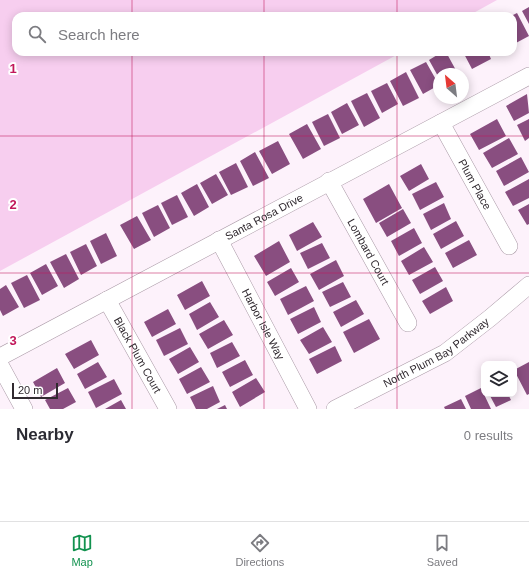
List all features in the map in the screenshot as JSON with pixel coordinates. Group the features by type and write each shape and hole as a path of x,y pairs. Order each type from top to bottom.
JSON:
{"street":[{"name":"Santa Rosa Drive","path":"0,357 529,76"},
{"name":"Plum Place","path":"441,123 509,246"},
{"name":"Lombard Court","path":"329,181 408,323"},
{"name":"Harbor Isle Way","path":"219,240 308,409"},
{"name":"North Plum Bay Parkway","path":"335,409 359,404 445,353 529,285"},
{"name":"Black Plum Court","path":"107,300 168,409"},
{"path":"0,365 24,409"}],"shaded area":[{"path":"0,0 497,0 475,12 12,12 12,56 395,56 0,271"}],"building":[{"path":"529,7 529,24 522,11"},
{"path":"517,13 529,36 517,42"},
{"path":"436,56 448,56 455,68 433,68 429,60"},
{"path":"465,56 490,56 491,59 472,69"},
{"path":"426,62 433,74 433,88 423,94 410,70"},
{"path":"406,72 419,98 403,106 390,81"},
{"path":"387,83 398,104 382,113 371,91"},
{"path":"367,93 380,118 364,127 351,101"},
{"path":"527,94 529,113 514,121 506,106"},
{"path":"347,103 359,125 342,134 331,112"},
{"path":"328,114 340,138 324,146 312,122"},
{"path":"497,119 506,136 479,150 470,134"},
{"path":"529,119 529,138 525,141 517,125"},
{"path":"307,124 321,149 303,159 289,134"},
{"path":"509,138 518,154 492,168 483,153"},
{"path":"278,141 290,164 272,174 259,151"},
{"path":"255,152 269,178 253,186 240,161"},
{"path":"521,157 529,172 504,186 496,171"},
{"path":"236,163 248,187 231,195 219,172"},
{"path":"421,164 429,179 409,191 400,176"},
{"path":"216,174 228,195 212,204 200,183"},
{"path":"529,179 529,198 513,206 505,192"},
{"path":"436,182 444,197 420,210 412,194"},
{"path":"197,184 209,207 194,216 181,193"},
{"path":"389,184 402,208 376,223 363,199"},
{"path":"177,195 188,217 172,225 161,203"},
{"path":"444,203 451,219 431,230 423,214"},
{"path":"529,204 529,224 527,225 518,210"},
{"path":"158,205 170,228 154,237 142,213"},
{"path":"403,209 411,223 387,237 379,223"},
{"path":"137,216 151,240 134,249 120,225"},
{"path":"456,221 464,236 441,249 433,234"},
{"path":"313,222 322,237 297,251 289,235"},
{"path":"414,228 422,243 399,256 391,241"},
{"path":"106,233 117,256 101,264 90,241"},
{"path":"469,240 477,255 453,268 445,253"},
{"path":"279,241 290,262 266,276 254,256"},
{"path":"322,243 330,258 308,269 300,253"},
{"path":"86,244 97,266 81,275 70,252"},
{"path":"424,247 433,262 409,275 401,261"},
{"path":"66,254 79,279 64,288 50,262"},
{"path":"336,260 344,276 319,290 310,274"},
{"path":"46,264 58,286 42,295 30,273"},
{"path":"435,267 443,281 420,294 412,280"},
{"path":"291,268 299,282 275,296 267,282"},
{"path":"27,275 40,300 24,308 11,283"},
{"path":"202,281 210,296 185,310 177,295"},
{"path":"343,282 351,297 330,307 322,292"},
{"path":"6,285 19,307 3,316 0,310 0,289"},
{"path":"306,286 314,301 288,315 280,299"},
{"path":"446,287 453,301 430,314 422,301"},
{"path":"356,300 364,314 341,327 333,312"},
{"path":"210,302 219,317 197,330 189,314"},
{"path":"314,307 321,322 298,334 290,319"},
{"path":"168,309 176,324 152,337 144,322"},
{"path":"369,319 380,339 354,353 343,332"},
{"path":"224,320 233,335 208,349 199,334"},
{"path":"323,327 332,342 309,354 300,340"},
{"path":"180,328 188,344 164,356 156,340"},
{"path":"91,340 99,355 74,369 65,354"},
{"path":"232,342 240,356 217,368 210,353"},
{"path":"335,346 342,361 317,374 309,359"},
{"path":"190,347 199,362 178,374 169,359"},
{"path":"245,360 253,375 230,387 222,372"},
{"path":"98,362 107,377 85,389 77,374"},
{"path":"529,362 529,394 527,395 517,376 517,368"},
{"path":"201,367 210,382 187,394 179,379"},
{"path":"57,368 65,383 41,397 33,382"},
{"path":"256,378 265,392 240,407 232,392"},
{"path":"114,379 122,394 96,408 88,392"},
{"path":"213,386 220,402 207,409 196,409 190,397"},
{"path":"68,388 76,402 63,409 50,409 45,400"},
{"path":"481,388 481,397 485,397 491,409 471,409 465,396"},
{"path":"491,397 510,397 511,400 496,407"},
{"path":"461,399 466,409 445,409 444,407"},
{"path":"121,400 126,409 105,409"},
{"path":"225,405 227,409 217,409"}]}
